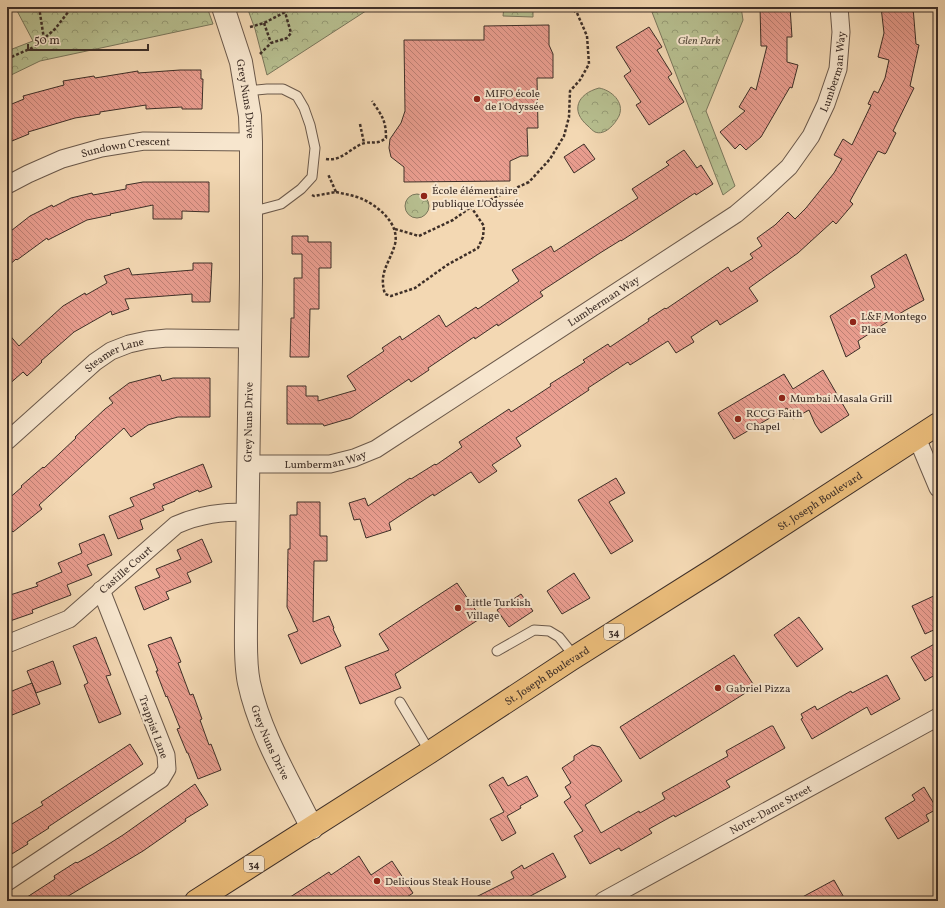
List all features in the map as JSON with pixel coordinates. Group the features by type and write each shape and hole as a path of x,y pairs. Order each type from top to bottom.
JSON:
{"main road":[{"name":"St. Joseph Boulevard","path":"196,901 312,828 938,424"}],"street":[{"name":"Grey Nuns Drive","path":"222,7 241,62 250,116 251,212 246,633 248,682 258,718 312,828"},
{"name":"Lumberman Way","path":"248,464 330,464 354,458 376,449 736,214 789,167 811,136 826,104 838,68 841,32 839,7"},
{"name":"Sundown Crescent","path":"7,185 62,159 101,148 144,141 251,142"},
{"name":"Steamer Lane","path":"7,441 95,362 129,344 167,338 250,339"},
{"path":"917,438 938,488"},
{"name":"Castille Court","path":"7,644 69,619 176,525 194,518 217,513 248,512"},
{"name":"Trappist Lane","path":"7,882 161,779 167,769 166,754 101,590"},
{"name":"Notre-Dame Street","path":"603,901 938,717"}],"lane":[{"path":"246,91 283,89 297,96 304,108 315,148 312,177 301,189 281,204 251,212"},
{"path":"498,651 534,630 541,630 549,631 559,637 575,657"},
{"path":"400,702 430,752"}],"path":[{"path":"39,7 44,39"},
{"path":"7,59 34,47 44,39 55,30 72,7"},
{"path":"260,54 271,43 287,38 291,33 285,12 286,7"},
{"path":"231,32 264,23 295,7"},
{"path":"301,189 314,196 336,192 361,198 382,212 396,229 419,236 453,220 471,207 529,182 550,159 564,136 569,118 570,91 580,80 589,64 587,36 577,13 569,7"},
{"path":"264,23 271,43"},
{"path":"314,157 331,160 342,156 364,143 380,143 386,138 386,125 372,101"},
{"path":"360,124 364,143"},
{"path":"328,174 336,192"},
{"path":"396,229 395,243 384,269 383,287 385,294 391,296 415,288 447,265 478,248 483,237 484,226 471,207"}],"green space":[{"path":"15,7 207,7 213,24 40,61 7,77 7,51 33,41"},
{"path":"247,7 372,7 267,75 255,29"},
{"path":"504,7 533,7 533,17 503,16"},
{"name":"Glen Park","path":"650,7 741,7 743,20 706,111 735,186 723,195"},
{"path":"599,88 608,91 616,98 620,106 620,111 619,116 612,126 606,131 599,133 593,131 582,120 579,115 578,104 585,94"},
{"path":"417,194 422,195 428,201 428,211 422,217 417,218 412,217 406,211 405,206 406,201 412,195"}],"building":[{"path":"760,7 790,7 792,37 787,37 787,62 798,65 792,88 790,87 761,137 746,150 740,144 735,149 720,132 745,111 739,107 751,87 756,90 767,46 761,46"},
{"path":"881,7 913,7 916,44 919,45 910,86 914,88 893,131 896,133 886,153 885,154 878,151 850,201 853,204 836,224 833,221 798,253 749,288 758,301 720,325 717,320 691,337 694,342 676,353 668,341 630,365 628,362 588,388 589,390 516,438 521,446 492,465 497,471 479,483 471,472 434,496 433,494 389,523 391,530 366,538 360,519 354,520 349,503 365,498 368,506 410,478 411,479 435,464 436,465 462,447 459,442 509,409 511,412 551,386 550,384 585,362 583,360 608,344 610,347 649,321 648,319 665,308 666,309 728,267 731,272 753,258 750,254 762,246 757,238 775,225 788,212 795,219 806,208 834,173 842,159 834,155 843,139 852,145 871,105 868,104 874,91 878,93 885,78 889,60 878,57 884,33"},
{"path":"549,25 549,45 553,54 553,78 537,78 538,128 527,128 528,156 521,156 510,161 510,181 404,182 404,167 391,157 389,148 390,139 401,123 405,111 404,40 484,40 484,26"},
{"path":"649,27 662,47 657,50 672,74 668,77 684,102 649,125 636,105 641,102 624,76 631,71 616,47"},
{"path":"201,70 201,79 203,79 202,109 182,109 182,107 146,109 146,105 100,112 100,114 75,118 28,132 29,134 7,143 7,106 24,99 23,96 64,85 63,81 94,76 95,78 138,71 138,73"},
{"path":"584,144 595,159 574,173 564,157"},
{"path":"684,150 697,168 701,165 713,184 696,195 695,193 600,253 540,292 543,296 498,326 497,324 475,339 474,337 428,368 429,370 411,382 409,379 351,418 324,426 323,424 287,424 287,386 306,386 306,396 318,396 318,401 356,390 347,376 384,351 382,348 400,336 402,340 439,315 446,327 476,307 478,309 519,281 512,270 551,246 554,252 638,198 632,189 669,165 666,162"},
{"path":"143,182 209,182 209,212 182,211 182,219 153,219 153,205 87,220 48,240 47,238 7,267 7,234 30,216 52,205 53,207 71,198 92,193 93,195 126,189 126,185"},
{"path":"292,236 308,236 308,242 331,242 331,268 319,268 319,309 310,309 309,357 290,357 291,318 294,318 294,278 302,278 302,254 292,254"},
{"path":"906,254 924,300 904,311 858,341 860,348 846,357 830,316 875,287 871,276"},
{"path":"193,263 212,263 210,302 192,302 192,294 125,299 129,309 112,315 111,311 74,332 41,361 42,362 27,376 23,372 7,386 7,332 19,346 63,306 85,293 86,295 107,283 104,276 129,268 132,275 193,270"},
{"path":"823,370 849,415 821,433 809,410 793,419 787,408 734,439 718,413 784,374 793,389"},
{"path":"160,375 162,381 173,378 210,378 210,417 178,417 148,425 131,437 124,428 39,505 42,509 13,532 7,525 7,500 22,487 21,486 43,467 44,468 76,438 75,437 113,403 109,398 129,383"},
{"path":"203,464 212,487 199,492 198,490 162,506 164,510 140,520 143,529 118,539 109,516 134,506 130,498 155,488 153,484"},
{"path":"616,478 625,493 609,502 633,541 611,554 578,500"},
{"path":"297,502 320,502 320,536 327,536 327,561 314,561 313,622 329,616 341,646 301,664 288,635 298,631 287,607 290,515 297,515"},
{"path":"104,534 112,555 87,565 92,575 67,585 71,595 32,610 33,613 7,622 7,596 38,586 36,583 62,572 58,563 82,553 79,544"},
{"path":"202,539 212,562 187,573 191,582 166,592 169,599 144,610 135,587 160,577 156,569 181,559 177,550"},
{"path":"574,573 590,598 562,614 547,591"},
{"path":"457,583 481,618 395,674 401,688 360,704 345,667 389,650 379,634"},
{"path":"521,594 533,611 509,627 497,610"},
{"path":"938,594 938,628 925,634 912,606"},
{"path":"799,617 823,649 797,667 774,635"},
{"path":"96,637 111,675 106,676 121,714 99,723 84,685 88,683 73,646"},
{"path":"171,637 181,662 178,663 190,695 193,694 209,745 211,744 221,770 198,779 177,729 180,728 167,696 166,697 148,645"},
{"path":"938,642 938,673 925,681 911,657"},
{"path":"734,655 755,687 640,759 620,727"},
{"path":"53,661 61,684 36,693 27,671"},
{"path":"887,675 900,699 871,715 867,707 812,739 801,719 803,718 801,714 815,706 817,710 851,691 852,693"},
{"path":"32,683 40,704 7,717 7,693"},
{"path":"773,726 785,748 726,781 730,787 675,817 674,815 649,829 652,833 621,851 619,848 590,864 574,836 583,831 564,802 571,797 565,787 571,783 562,768 574,760 574,756 592,745 600,747 622,781 585,805 601,833 639,811 640,813 665,799 662,793 728,756 726,751"},
{"path":"130,744 143,764 48,827 49,828 27,842 28,844 7,857 7,827 43,805 41,802"},
{"path":"527,776 538,796 520,806 521,808 507,816 516,833 502,841 490,819 504,812 489,785 503,777 508,786"},
{"path":"195,784 208,805 185,819 186,821 143,851 60,901 21,901 55,879 54,876 123,835"},
{"path":"924,787 937,809 926,815 929,821 898,839 885,818 915,800 912,795"},
{"path":"553,853 566,877 521,901 468,901 514,878 511,872 522,865 524,869"},
{"name":"Delicious Steak House","path":"359,856 371,875 392,861 413,893 401,901 284,901 329,872 331,875"},
{"path":"834,880 846,901 795,901"}],"place":[{"name":"MIFO école de l'Odyssée","path":"477,99"},
{"name":"École élémentaire publique L'Odyssée","path":"424,196"},
{"name":"L&F Montego Place","path":"853,322"},
{"name":"Mumbai Masala Grill","path":"782,398"},
{"name":"RCCG Faith Chapel","path":"738,419"},
{"name":"Little Turkish Village","path":"458,608"},
{"name":"Gabriel Pizza","path":"718,688"},
{"name":"Delicious Steak House","path":"377,881"}]}
